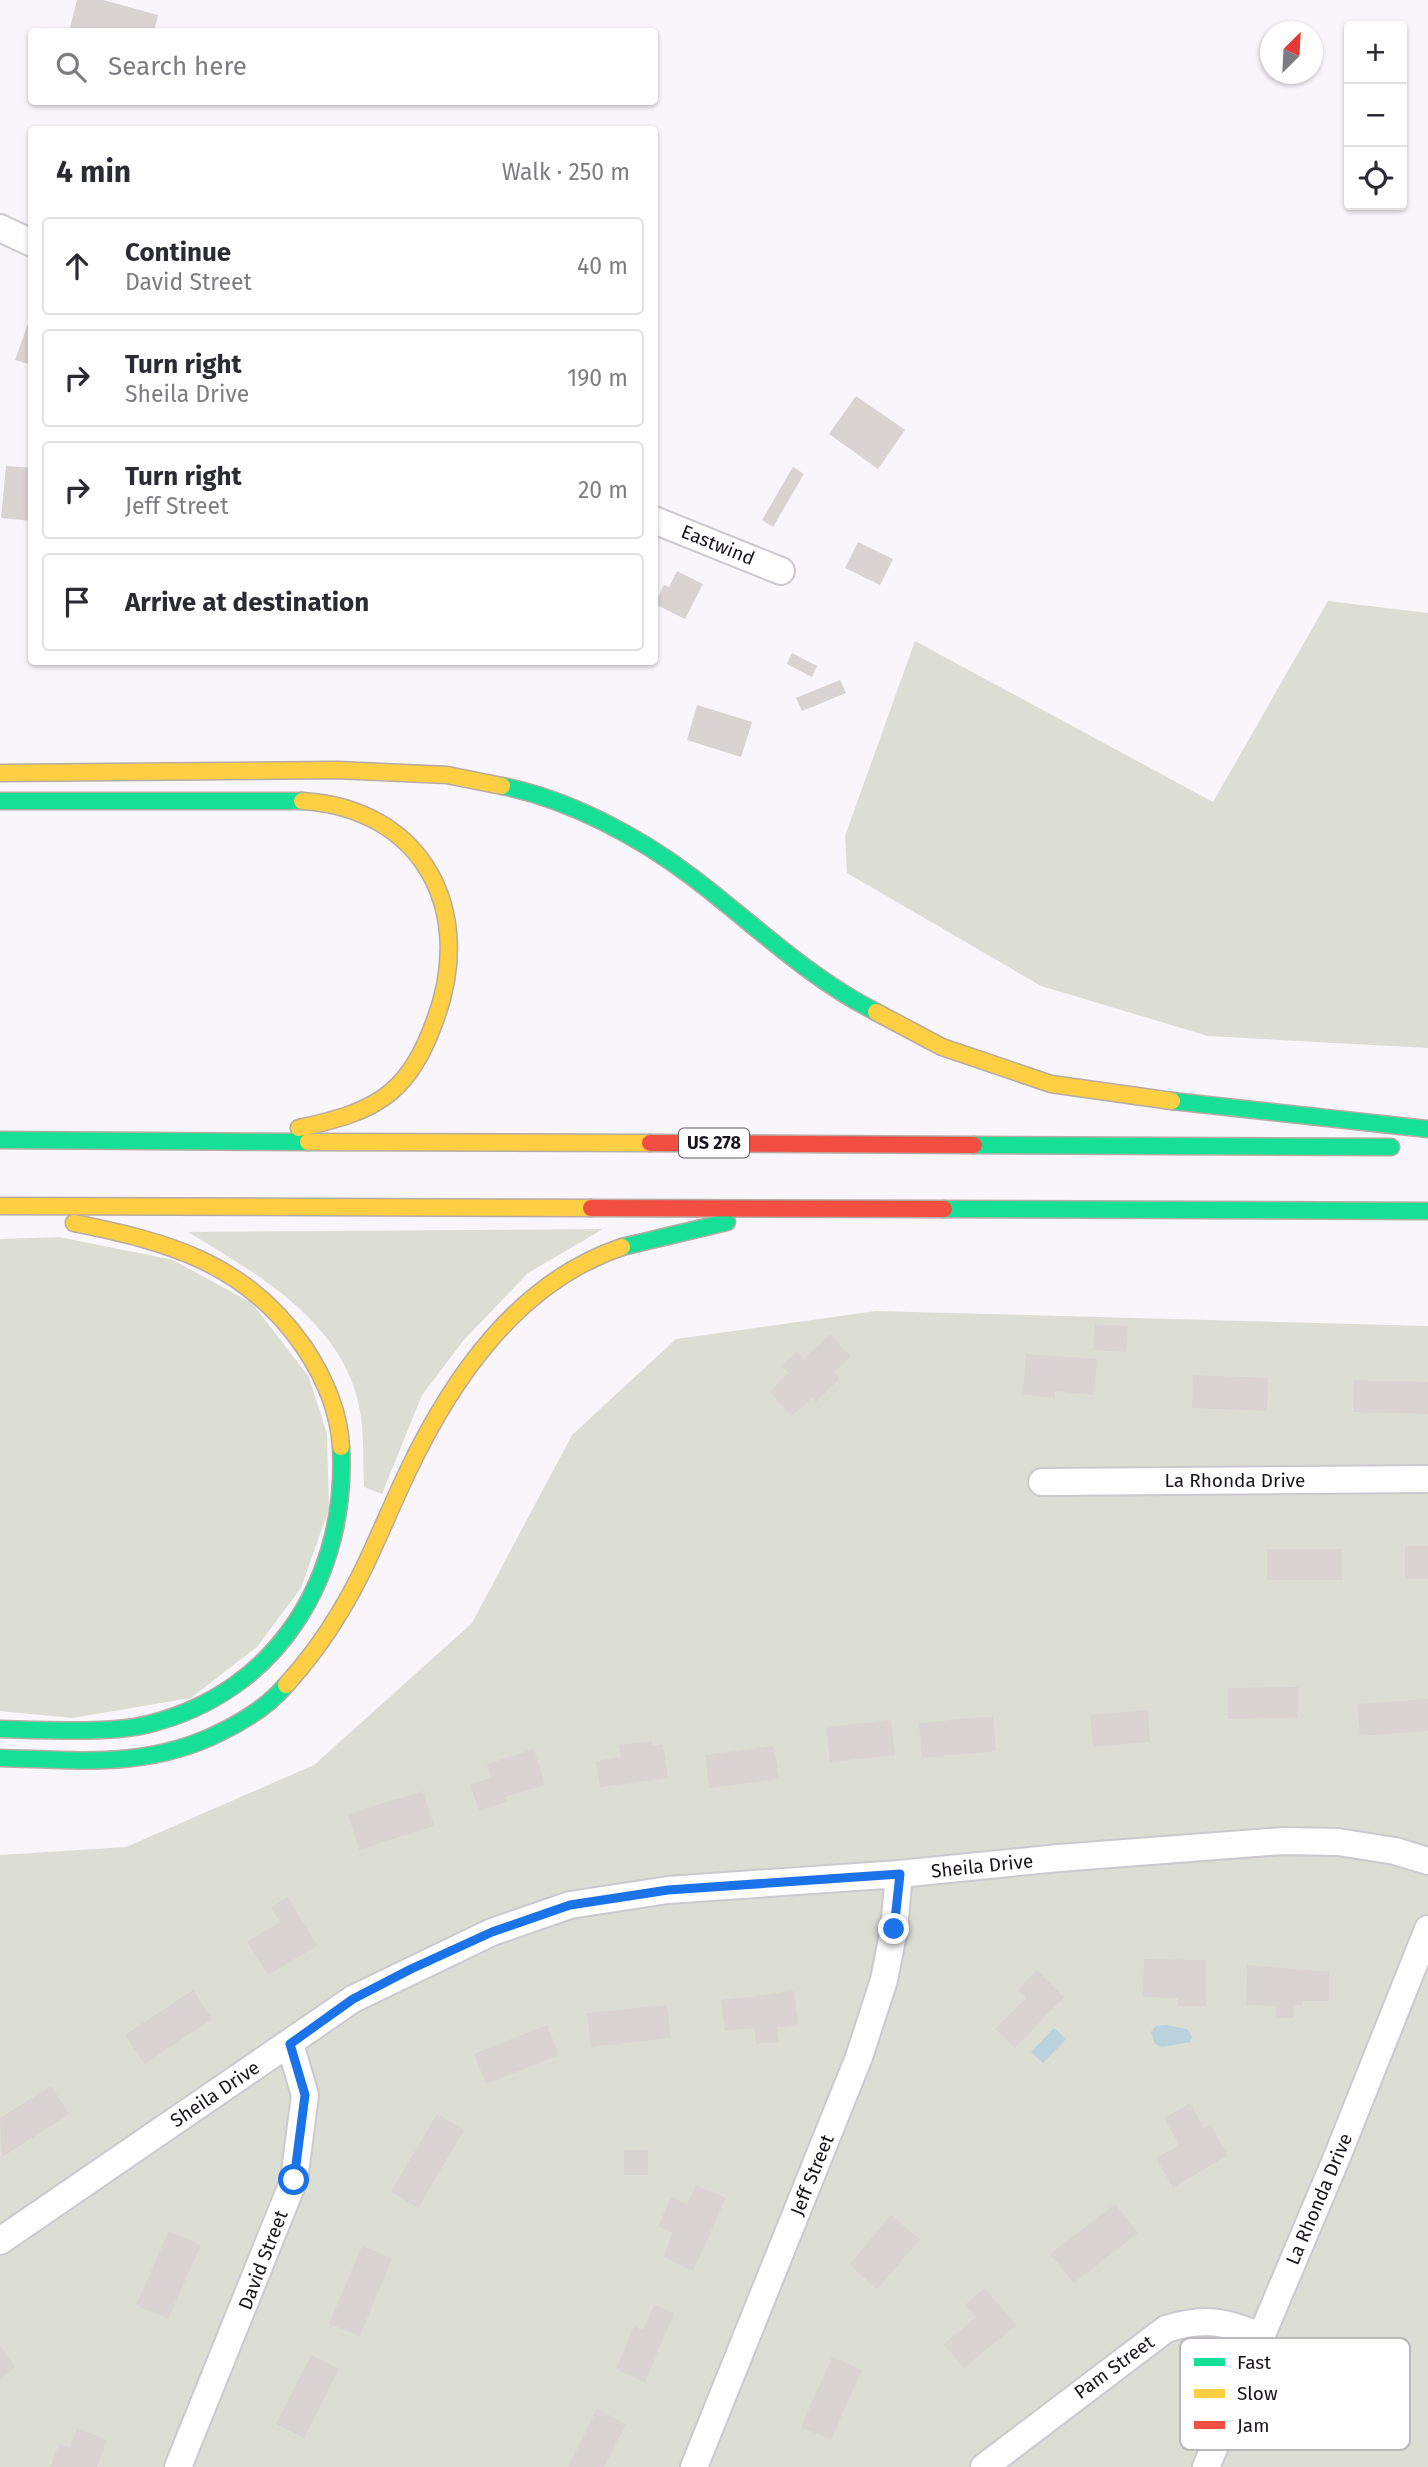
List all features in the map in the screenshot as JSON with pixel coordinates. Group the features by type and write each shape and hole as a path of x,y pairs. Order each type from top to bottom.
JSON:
{"highway":[{"path":"10,755 79,770"},
{"path":"0,773 337,769 447,775 533,792 617,829 691,876 765,939 846,998 942,1046 1051,1084 1207,1106 1428,1129"},
{"path":"0,801 260,800 336,803 374,817 412,846 437,883 449,924 449,973 439,1017 419,1059 389,1094 344,1118 246,1141"},
{"path":"0,809 36,801"},
{"name":"US 278","path":"0,1140 1414,1147"},
{"path":"0,1207 1428,1211"},
{"path":"0,1207 155,1239 210,1263 258,1294 304,1347 332,1399 344,1461 337,1524 326,1567 291,1630 250,1676 217,1697 152,1724 61,1731 0,1729"},
{"path":"0,1758 120,1761 188,1748 245,1720 297,1676 339,1618 432,1423 478,1351 528,1300 594,1257 789,1208"}],"street":[{"path":"0,228 28,241"},
{"name":"Eastwind","path":"658,522 781,571"},
{"name":"La Rhonda Drive","path":"1042,1482 1428,1479"},
{"name":"Sheila Drive","path":"0,2241 353,1999 492,1932 570,1905 668,1890 900,1874 1283,1841 1338,1842 1395,1851 1428,1861"},
{"name":"Jeff Street","path":"694,2467 859,2057 884,1980 894,1929 900,1874"},
{"name":"La Rhonda Drive","path":"1262,2337 1428,1929"},
{"name":"David Street","path":"178,2467 294,2180 305,2095 290,2044"},
{"name":"Pam Street","path":"984,2467 1166,2329 1191,2321 1229,2322 1262,2337"},
{"name":"La Rhonda Drive","path":"1206,2467 1213,2450"}],"shaded area":[{"path":"1328,601 1428,613 1428,1048 1208,1036 1041,986 847,873 845,836 915,641 1213,802"},
{"path":"603,1229 528,1273 463,1341 422,1395 382,1494 364,1487 362,1426 353,1384 339,1355 320,1329 271,1285 188,1232"},
{"path":"59,1237 173,1260 252,1303 309,1377 327,1434 329,1509 301,1588 257,1647 191,1698 72,1718 0,1711 0,1239"},
{"path":"876,1311 1428,1326 1428,2467 0,2467 0,1855 126,1847 314,1765 472,1623 572,1435 676,1339"}],"water":[{"path":"1156,2026 1187,2029 1192,2037 1190,2042 1162,2047 1155,2044 1151,2032"},
{"path":"1054,2028 1066,2039 1043,2063 1031,2052"}],"building":[{"path":"77,0 103,0 158,15 155,28 70,28"},
{"path":"28,323 28,364 15,360"},
{"path":"856,396 905,430 878,469 829,434"},
{"path":"6,466 28,468 28,521 1,518"},
{"path":"793,467 804,474 773,527 762,520"},
{"path":"858,542 893,559 880,585 845,568"},
{"path":"677,571 703,584 685,619 658,606 658,598 664,585 669,587"},
{"path":"792,653 817,666 812,677 787,664"},
{"path":"840,680 846,693 802,711 796,698"},
{"path":"697,705 752,722 741,757 687,740"},
{"path":"1095,1324 1128,1326 1126,1352 1093,1350"},
{"path":"830,1334 851,1356 834,1372 840,1378 816,1402 812,1397 792,1416 769,1392 789,1373 782,1366 797,1352 804,1359"},
{"path":"1026,1354 1097,1359 1094,1395 1055,1391 1055,1398 1023,1395"},
{"path":"1193,1375 1268,1378 1267,1411 1192,1408"},
{"path":"1354,1380 1428,1382 1428,1414 1353,1412"},
{"path":"1405,1546 1428,1546 1428,1579 1405,1579"},
{"path":"1267,1549 1342,1549 1342,1580 1267,1580"},
{"path":"1298,1687 1298,1718 1228,1719 1228,1688"},
{"path":"1428,1699 1428,1731 1360,1736 1357,1704"},
{"path":"1148,1710 1150,1742 1093,1747 1090,1715"},
{"path":"993,1716 996,1751 922,1758 919,1723"},
{"path":"891,1720 895,1755 830,1762 826,1727"},
{"path":"652,1741 653,1746 663,1744 668,1778 600,1787 596,1761 621,1757 619,1745"},
{"path":"774,1746 779,1779 709,1788 705,1755"},
{"path":"534,1749 545,1785 505,1797 507,1802 479,1811 470,1784 491,1778 487,1764"},
{"path":"423,1791 434,1826 359,1850 348,1814"},
{"path":"288,1897 317,1946 268,1975 247,1942 280,1922 271,1907"},
{"path":"1144,1959 1206,1960 1206,2006 1178,2006 1178,1998 1143,1997"},
{"path":"1247,1965 1329,1972 1329,2001 1303,2001 1303,2005 1294,2005 1294,2018 1276,2018 1276,2006 1246,2005"},
{"path":"1037,1970 1064,1997 1015,2048 995,2029 1026,1998 1018,1990"},
{"path":"193,1990 212,2019 145,2064 125,2035"},
{"path":"794,1991 798,2025 777,2028 779,2042 756,2044 754,2028 725,2031 721,2000"},
{"path":"667,2005 671,2038 591,2047 587,2013"},
{"path":"547,2025 559,2055 486,2084 474,2054"},
{"path":"51,2086 69,2114 2,2157 0,2118"},
{"path":"1190,2103 1204,2128 1210,2124 1228,2155 1173,2188 1156,2158 1179,2145 1164,2118"},
{"path":"437,2114 464,2130 418,2208 391,2192"},
{"path":"624,2150 648,2150 648,2175 624,2175"},
{"path":"696,2185 726,2198 693,2271 663,2257 673,2233 658,2226 671,2197 687,2204"},
{"path":"1115,2204 1138,2233 1074,2283 1050,2254"},
{"path":"891,2215 920,2239 877,2289 849,2265"},
{"path":"169,2231 201,2245 168,2319 136,2305"},
{"path":"362,2246 392,2258 360,2336 329,2324"},
{"path":"985,2288 1016,2325 964,2368 944,2344 976,2317 965,2305"},
{"path":"654,2305 674,2313 645,2382 616,2369 634,2326 643,2330"},
{"path":"0,2346 15,2367 0,2379"},
{"path":"311,2355 339,2369 304,2438 276,2424"},
{"path":"832,2357 862,2370 831,2440 801,2427"},
{"path":"597,2409 626,2424 604,2467 568,2467"},
{"path":"77,2428 107,2440 97,2467 50,2467 59,2444 70,2448"}],"traffic: fast":[{"path":"502,786 577,810 649,847 692,877 827,983 876,1012"},
{"path":"0,801 302,801"},
{"path":"1172,1101 1428,1129"},
{"path":"0,1140 308,1142"},
{"path":"974,1145 1391,1147"},
{"path":"944,1209 1428,1211"},
{"path":"622,1247 727,1222"},
{"path":"0,1729 75,1731 149,1724 195,1708 234,1685 268,1656 296,1622 317,1583 332,1540 340,1495 341,1447"},
{"path":"0,1758 113,1760 167,1752 194,1744 238,1723 264,1706 286,1685"}],"traffic: slow":[{"path":"0,773 337,770 447,775 502,786"},
{"path":"299,1128 360,1111 382,1099 406,1076 422,1051 434,1023 446,982 449,943 443,906 430,873 409,845 380,823 344,808 302,801"},
{"path":"876,1012 942,1047 1051,1084 1172,1101"},
{"path":"308,1142 650,1143"},
{"path":"0,1206 591,1208"},
{"path":"74,1223 173,1248 231,1276 257,1295 281,1318 318,1370 334,1407 341,1447"},
{"path":"286,1685 321,1641 350,1595 425,1437 467,1369 520,1309 551,1284 585,1263 622,1247"}],"traffic: jam":[{"path":"650,1143 974,1145"},
{"path":"591,1208 944,1209"}],"route":[{"path":"294,2180 305,2095 290,2044 353,1999 492,1932 570,1905 668,1890 900,1874 894,1929"}]}
